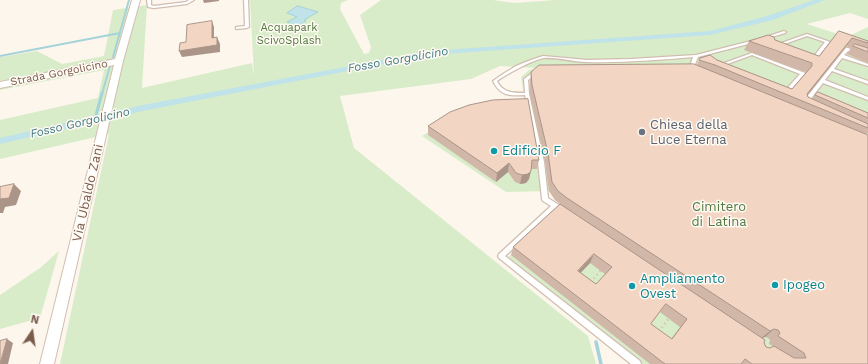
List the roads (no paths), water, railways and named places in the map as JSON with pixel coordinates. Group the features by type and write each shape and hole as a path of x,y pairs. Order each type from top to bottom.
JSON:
{"street":[{"name":"Via Ubaldo Zani","path":"47,364 119,61 136,0"},
{"name":"Strada Gorgolicino","path":"0,85 119,61"}],"lane":[{"path":"149,0 149,6 187,3 192,0"},
{"path":"166,5 174,0"},
{"path":"237,28 247,27 246,0"},
{"path":"527,94 504,93 497,87 495,81 500,76 520,68 532,60 545,57 572,61 592,61 696,56 736,47 784,32"},
{"path":"807,35 828,42 812,62 805,60 772,47 807,35"},
{"path":"736,47 742,50"},
{"path":"811,107 804,104 847,49 868,57"},
{"path":"752,54 803,74 784,95 715,67 752,54"},
{"path":"690,70 696,56"},
{"path":"842,56 868,65"},
{"path":"831,69 868,83"},
{"path":"682,70 698,72"},
{"path":"543,71 536,72 528,77 526,80 526,85 541,162 545,200 568,215"},
{"path":"822,81 868,99"},
{"path":"811,95 818,98"},
{"path":"555,206 501,256 637,364"}],"water":[{"path":"298,6 318,12 304,20 306,21 299,26 287,22 297,17 287,13"}],"waterway":[{"path":"120,33 129,0"},
{"name":"Fosso Gorgolicino","path":"0,141 143,108 430,53 710,33 770,18 821,0"},
{"path":"0,56 120,33"},
{"path":"113,57 120,33"},
{"path":"102,94 110,66"},
{"path":"95,119 102,93"},
{"path":"596,342 601,364"}],"place":[{"name":"Chiesa della Luce Eterna","path":"642,132"},
{"name":"Edificio F","path":"494,151"},
{"name":"Ipogeo","path":"775,285"},
{"name":"Ampliamento Ovest","path":"632,286"}],"park label":[{"name":"Acquapark ScivoSplash","path":"289,34"},
{"name":"Cimitero di Latina","path":"719,214"}]}
